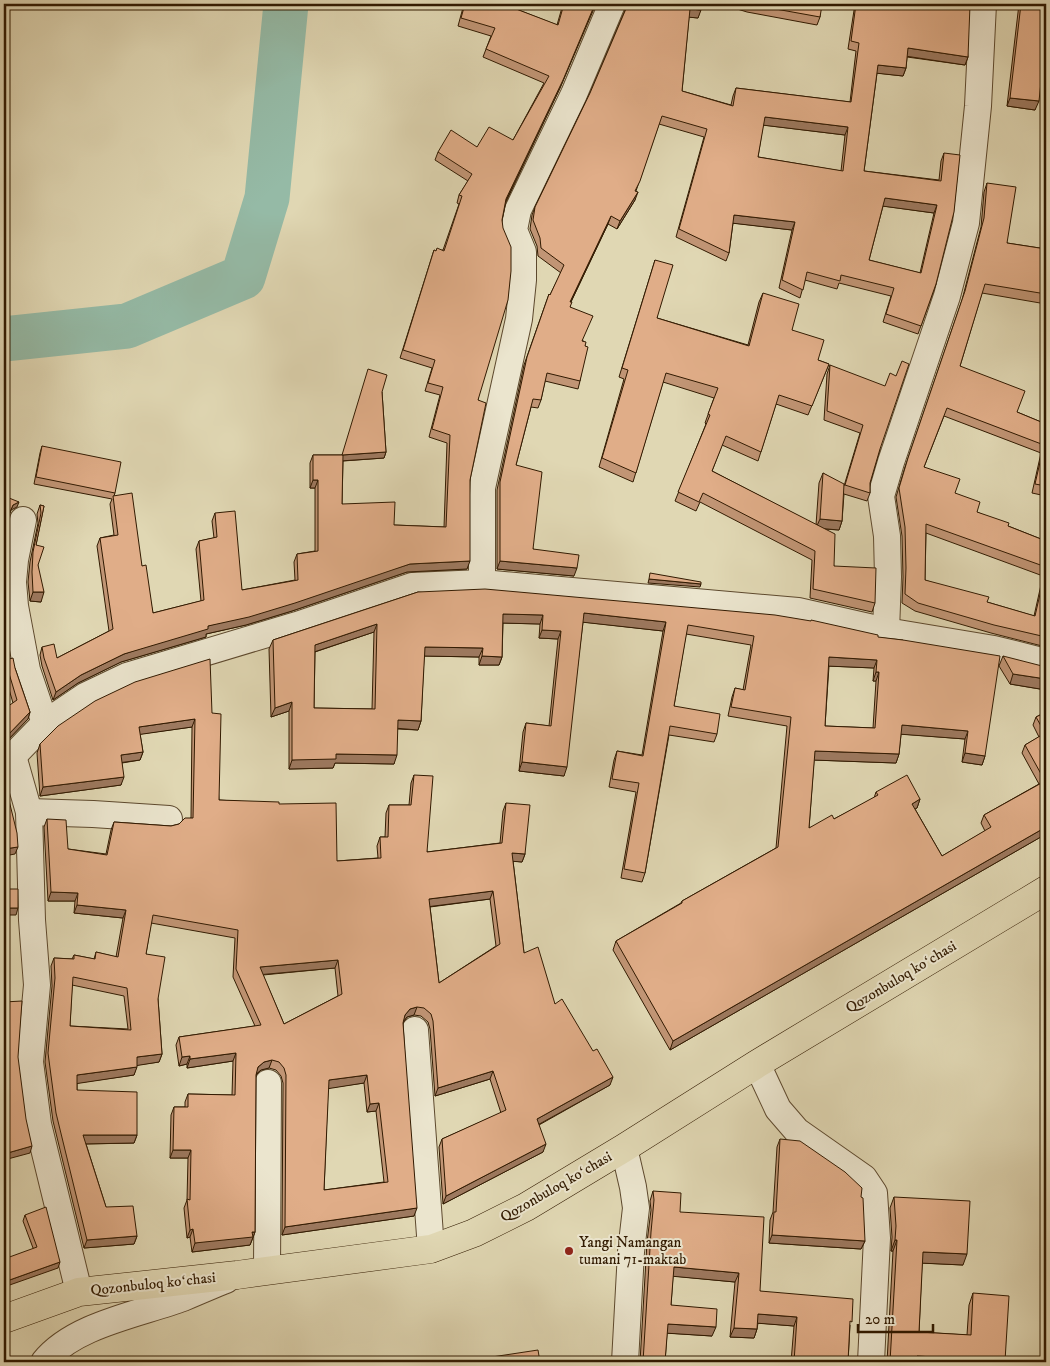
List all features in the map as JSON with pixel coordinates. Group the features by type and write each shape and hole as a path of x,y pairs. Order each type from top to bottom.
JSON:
{"main road":[{"name":"Qozonbuloq koʻchasi","path":"4,1319 79,1292 237,1275 431,1249 474,1233 526,1207 757,1064 1046,890"}],"street":[{"path":"482,583 482,488 520,320 523,252 514,230 518,210 574,94 612,4"},
{"path":"886,631 887,536 881,496 947,296 966,223 978,106 983,4"},
{"path":"23,520 13,582 15,606 27,670 45,724"},
{"path":"79,1292 38,1124 30,1062 37,985 32,920 28,812 8,758 45,724 85,696 126,676 298,624 412,586 482,583 798,611 886,631 994,650 1046,662"},
{"path":"28,812 169,819"},
{"path":"415,1030 431,1249"},
{"path":"757,1064 778,1108 797,1131 864,1178 874,1193 877,1238 871,1362"},
{"path":"267,1271 268,1083"},
{"path":"624,1148 636,1208 631,1252 625,1362"},
{"path":"44,1362 70,1339 113,1320 182,1298 237,1275"}],"building":[{"path":"465,4 503,4 558,25 564,4 595,4 563,80 506,199 502,220 503,228 511,247 511,271 508,300 478,400 486,403 470,480 470,561 410,564 295,603 249,617 208,626 208,629 124,654 81,675 56,692 42,647 54,644 57,658 113,629 100,538 118,535 113,496 132,493 142,566 146,565 153,613 204,600 199,541 217,537 215,513 235,511 242,590 298,580 297,554 318,551 318,480 313,480 313,455 343,455 342,504 395,502 394,525 446,527 450,435 432,429 443,387 428,383 435,360 403,350 434,250 436,251 437,248 444,251 462,196 459,195 472,174 438,152 451,130 477,147 489,127 513,140 549,76 486,49 495,28 461,18"},
{"path":"628,4 702,4 701,10 690,9 682,91 733,106 736,88 851,102 859,43 851,41 856,4 970,5 968,57 908,48 906,68 878,65 864,171 941,181 944,153 960,155 954,212 936,284 921,326 886,314 894,288 841,275 840,281 807,272 803,290 782,280 795,222 734,215 729,253 679,229 707,129 662,116 635,191 638,192 620,221 611,216 570,302 572,302 570,307 593,316 582,341 586,342 585,346 588,347 580,381 547,373 541,400 533,399 516,465 542,472 533,549 579,555 577,568 500,561 500,482 527,357 549,294 564,265 541,248 540,238 533,220 535,207 590,93","holes":["765,117 848,127 843,171 758,157","885,198 937,205 921,273 869,260"]},
{"path":"748,4 819,4 822,5 820,17"},
{"path":"1021,4 1046,4 1046,44 1039,101 1010,98"},
{"path":"987,183 1016,187 1007,243 1046,249 1046,294 985,284 960,366 1025,391 1017,412 1046,424 1046,486 1035,484 1044,445 947,408 924,467 960,479 955,493 980,502 977,512 1009,523 1008,526 1046,541 1046,567 926,524 925,580 989,597 987,602 1035,616 1046,568 1046,637 994,625 918,603 905,594 905,527 899,488 965,291 984,218"},
{"path":"655,260 673,265 657,318 749,346 763,293 799,304 792,330 824,340 818,360 829,364 812,406 779,395 761,452 726,436 712,471 835,534 834,566 876,568 875,603 813,589 815,551 703,493 699,502 678,492 710,415 708,414 718,388 666,373 636,473 602,458 628,370 622,368"},
{"path":"902,361 909,364 880,449 870,483 870,493 845,485 863,425 827,411 830,365 885,386 890,373 896,376"},
{"path":"368,369 387,375 382,392 386,452 342,455"},
{"path":"42,446 121,462 115,493 36,477"},
{"path":"823,473 844,484 842,521 820,519"},
{"path":"4,496 19,502 13,505 10,512 4,544"},
{"path":"40,505 44,506 36,545 44,547 38,565 44,592 33,592 33,552 41,513"},
{"path":"650,573 701,582 701,584 649,579"},
{"path":"485,589 775,615 811,620 878,635 878,637 1000,656 985,756 965,753 968,731 902,725 899,754 815,751 809,828 832,815 834,819 878,795 876,792 907,775 920,799 912,804 942,856 991,827 984,815 1045,781 1025,745 1045,733 1036,717 1046,712 1046,827 673,1041 616,941 778,847 791,717 731,707 735,688 745,690 754,636 688,625 674,706 720,714 717,734 670,726 645,873 624,869 639,783 612,779 617,751 643,756 666,622 584,613 567,767 522,762 526,723 551,726 561,631 542,630 543,615 503,614 502,657 482,656 483,648 425,647 421,721 398,720 397,755 336,754 336,759 292,760 292,702 275,708 273,640 418,592","holes":["377,624 375,709 314,708 315,645","829,657 877,660 876,672 879,672 875,728 825,726"]},
{"path":"1003,656 1046,667 1046,679 1013,674"},
{"path":"13,658 30,712 4,739 4,709 17,700 5,660"},
{"path":"210,659 212,713 221,714 219,800 279,802 279,804 336,803 337,861 381,858 380,837 388,837 389,805 411,805 414,775 433,776 427,852 502,843 506,803 530,805 525,854 512,853 524,953 538,947 555,1004 562,999 593,1051 597,1049 613,1077 537,1119 546,1144 446,1196 442,1139 506,1110 493,1071 438,1088 431,1014 424,1008 410,1009 405,1015 403,1023 417,1208 285,1227 286,1075 284,1068 279,1062 272,1060 264,1062 258,1067 256,1075 255,1232 252,1232 253,1237 195,1243 193,1229 190,1230 187,1199 190,1200 191,1150 173,1150 174,1107 188,1107 188,1094 235,1095 236,1053 190,1059 190,1056 182,1057 179,1037 261,1025 236,969 238,930 153,915 146,954 165,957 158,999 162,1054 137,1057 137,1067 77,1075 77,1090 137,1092 137,1135 83,1135 106,1207 133,1206 137,1236 87,1240 56,1113 48,1053 55,978 54,958 74,959 74,955 95,959 96,952 118,957 126,910 77,905 78,893 51,892 47,819 66,820 68,849 107,855 114,822 171,826 179,824 185,818 193,818 195,719 139,727 143,752 121,755 124,777 43,787 40,744 58,726 95,701 135,682","holes":["493,891 500,944 439,983 429,899","338,960 342,994 284,1024 260,967","73,977 127,988 131,1030 70,1026","367,1075 370,1104 379,1103 388,1182 324,1190 329,1080"]},
{"path":"4,780 17,833 18,847 4,849"},
{"path":"4,853 5,889 18,889 18,908 4,908"},
{"path":"22,1001 18,1057 26,1119 32,1146 4,1154 4,1002"},
{"path":"780,1139 800,1141 845,1172 862,1188 861,1197 863,1198 865,1241 772,1235 774,1212 776,1212"},
{"path":"653,1191 681,1193 680,1212 764,1217 760,1291 853,1299 848,1362 794,1362 797,1317 758,1314 757,1329 734,1328 739,1273 674,1267 671,1305 717,1309 716,1327 668,1324 665,1362 643,1362 654,1200"},
{"path":"894,1197 970,1201 967,1254 923,1252 919,1332 971,1335 973,1293 1009,1296 1005,1361 917,1356 917,1362 890,1362 897,1240 895,1240"},
{"path":"46,1207 60,1262 4,1282 4,1259 37,1247 25,1215"},
{"path":"538,1350 540,1362 459,1362"}],"waterway":[{"path":"4,339 127,326 243,277 267,198 286,4"}],"place":[{"name":"Yangi Namangan tumani 71-maktab","path":"569,1251"}]}
